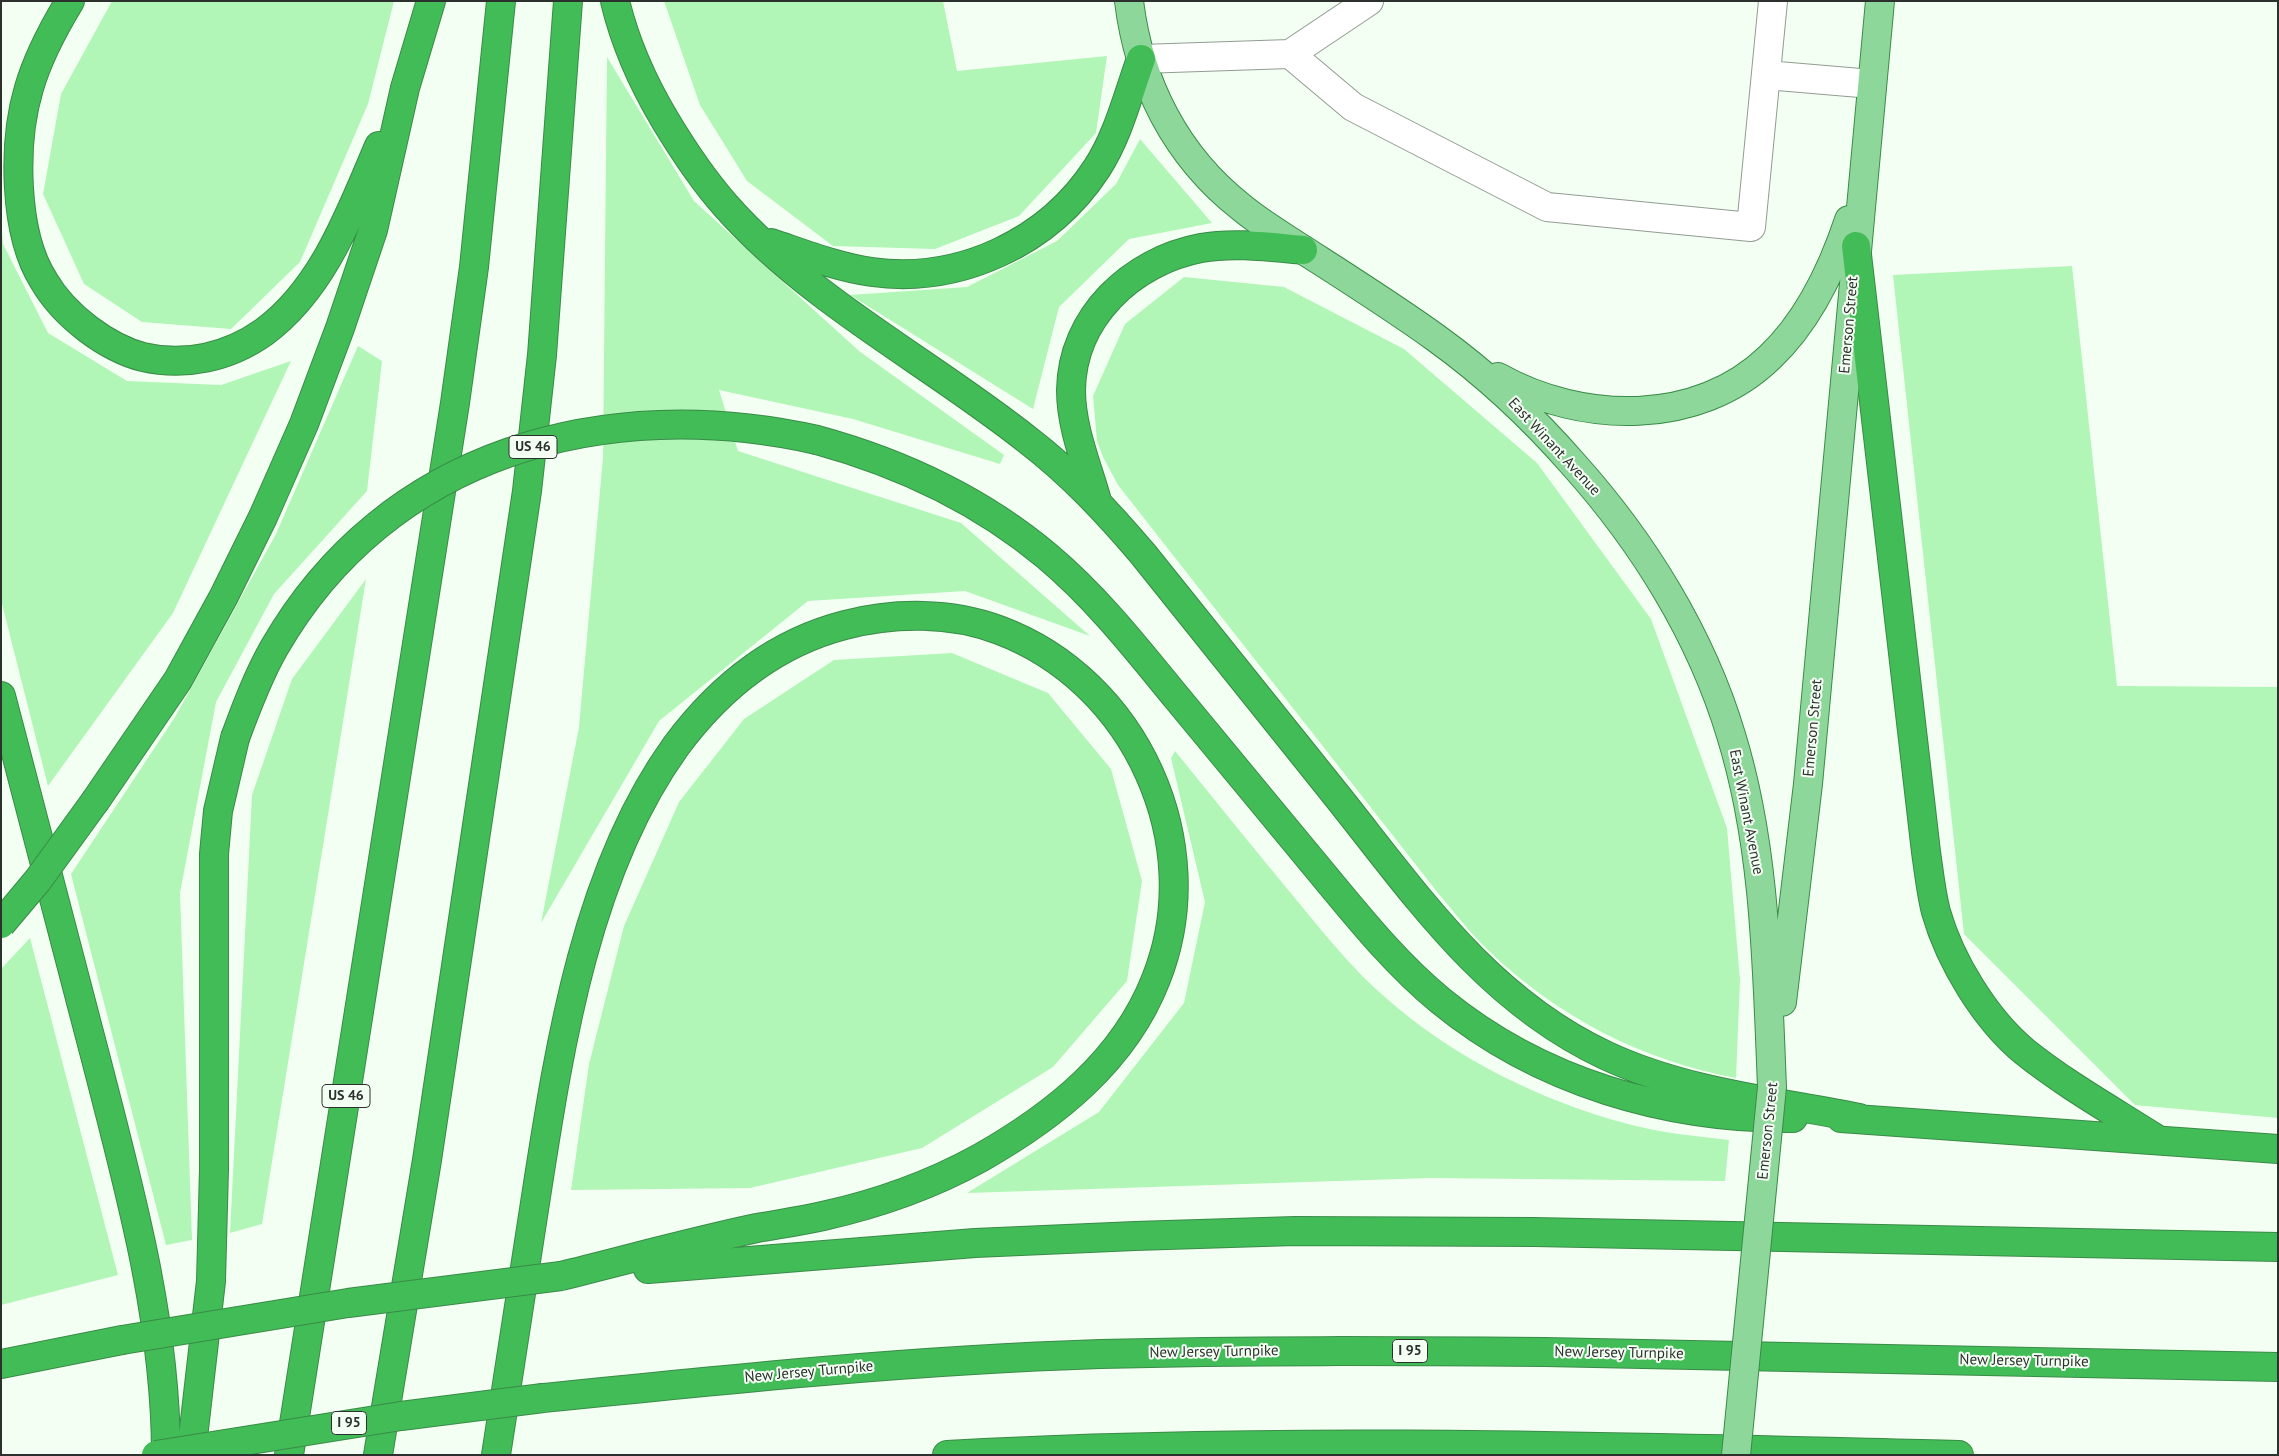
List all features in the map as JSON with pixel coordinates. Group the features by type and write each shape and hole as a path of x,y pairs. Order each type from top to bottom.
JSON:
{"highway":[{"path":"70,1 37,63 26,100 19,148 19,177 25,231 42,280 76,320 118,348 138,355 160,360 183,361 218,354 246,343 264,332 281,317 298,299 331,250 346,222 405,88"},
{"path":"1,924 38,880 96,800 178,680 224,596 284,472 323,376 373,230 405,88 431,1"},
{"name":"US 46","path":"289,1455 454,412 475,258 501,1"},
{"name":"US 46","path":"378,1455 427,1160 527,491 542,355 568,1"},
{"path":"615,1 624,34 640,72 672,132 711,189 757,238 801,277 984,406 1031,442 1098,502 1143,554 1422,904 1476,964 1504,990 1534,1014 1570,1036 1605,1055 1643,1070 1690,1084 1859,1118"},
{"path":"757,238 828,262 867,271 899,274 958,268 986,259 1036,231 1059,212 1098,168 1110,143 1141,59"},
{"path":"1098,502 1077,434 1071,392 1073,368 1080,344 1092,319 1111,295 1129,278 1150,265 1176,254 1202,248 1242,245 1303,250"},
{"path":"1856,246 1926,852 1936,912 1959,968 1977,997 2023,1050 2054,1074 2158,1140"},
{"path":"191,1455 211,1280 214,1169 214,854 218,811 235,738 246,706 273,649 305,601 331,569 353,547 402,508 460,473 524,446 560,436 634,425 670,423 745,428 817,440 886,462 919,475 951,491 1014,531 1074,580 1135,647 1380,941 1441,1001 1478,1028 1516,1052 1556,1072 1595,1087 1675,1109 1749,1117 1859,1118 2278,1149"},
{"path":"496,1455 552,1092 568,1010 591,930 616,860 636,813 676,747 718,697 760,663 808,637 864,620 921,616 973,622 1001,630 1049,656 1096,693 1116,717 1143,760 1159,796 1169,826 1175,887 1166,949 1156,980 1129,1032 1088,1081 1035,1124 979,1158 919,1187 824,1216 758,1228 561,1276"},
{"path":"1,696 120,1153 140,1239 152,1298 162,1374 166,1455"},
{"path":"1,1364 122,1340 348,1304 561,1276 975,1244 1145,1235 1295,1231 1553,1232 2278,1246"},
{"name":"New Jersey Turnpike","path":"156,1455 382,1418 543,1398 758,1376 927,1363 1098,1354 1267,1351 1758,1355 2278,1367"},
{"path":"947,1455 1172,1446 1347,1444 1608,1446 1959,1455"}],"main road":[{"name":"East Winant Avenue","path":"1129,1 1135,41 1155,98 1182,146 1199,168 1240,207 1436,338 1496,387 1560,449 1599,495 1650,564 1702,659 1732,735 1748,805 1763,910 1772,1087"},
{"name":"Emerson Street","path":"1736,1455 1772,1087 1808,784 1862,178 1880,1"},
{"path":"1436,338 1480,367 1524,391 1571,406 1617,412 1644,410 1696,401 1736,383 1756,370 1771,356 1799,322 1824,280 1836,254 1853,210 1862,178"}],"lane":[{"path":"1141,59 1290,54 1369,1"},
{"path":"1290,54 1353,107 1547,207 1751,227 1773,1"},
{"path":"1766,75 1872,84"}],"green space":[{"path":"112,1 394,1 368,104 300,262 231,329 142,322 84,284 43,194 61,94"},
{"path":"664,1 943,1 957,71 1107,56 1096,133 1019,216 935,249 833,246 747,181 700,105"},
{"path":"607,57 694,201 859,351 1004,455 1000,464 853,419 719,390 738,451 961,523 1090,636 965,591 808,601 659,721 541,923 579,727 603,457"},
{"path":"1140,139 1212,223 1129,239 1059,307 1033,409 850,295 967,287 1057,241 1116,184"},
{"path":"1,221 3,244 48,333 127,381 221,385 291,361 173,613 48,786 1,600"},
{"path":"2072,266 2117,686 2278,687 2278,1118 2135,1105 1964,934 1893,275"},
{"path":"1184,277 1284,287 1404,349 1537,463 1651,619 1727,828 1740,980 1736,1078 1668,1060 1603,1032 1572,1015 1542,995 1514,974 1488,950 1468,930 1438,893 1118,485 1097,441 1093,396 1125,324"},
{"path":"358,346 382,361 367,491 274,594 216,702 180,893 192,1240 166,1245 71,874 175,717 276,534"},
{"path":"366,579 262,1224 230,1233 252,795 292,679"},
{"path":"952,653 1048,693 1111,769 1142,881 1127,981 1053,1067 922,1148 750,1188 571,1190 589,1064 624,926 679,802 744,719 834,660"},
{"path":"1175,751 1338,950 1373,987 1412,1020 1440,1040 1500,1075 1563,1103 1653,1130 1729,1140 1725,1181 1430,1178 967,1193 1099,1112 1184,1003 1205,902 1171,758"},
{"path":"30,938 118,1275 1,1305 1,969"}]}
